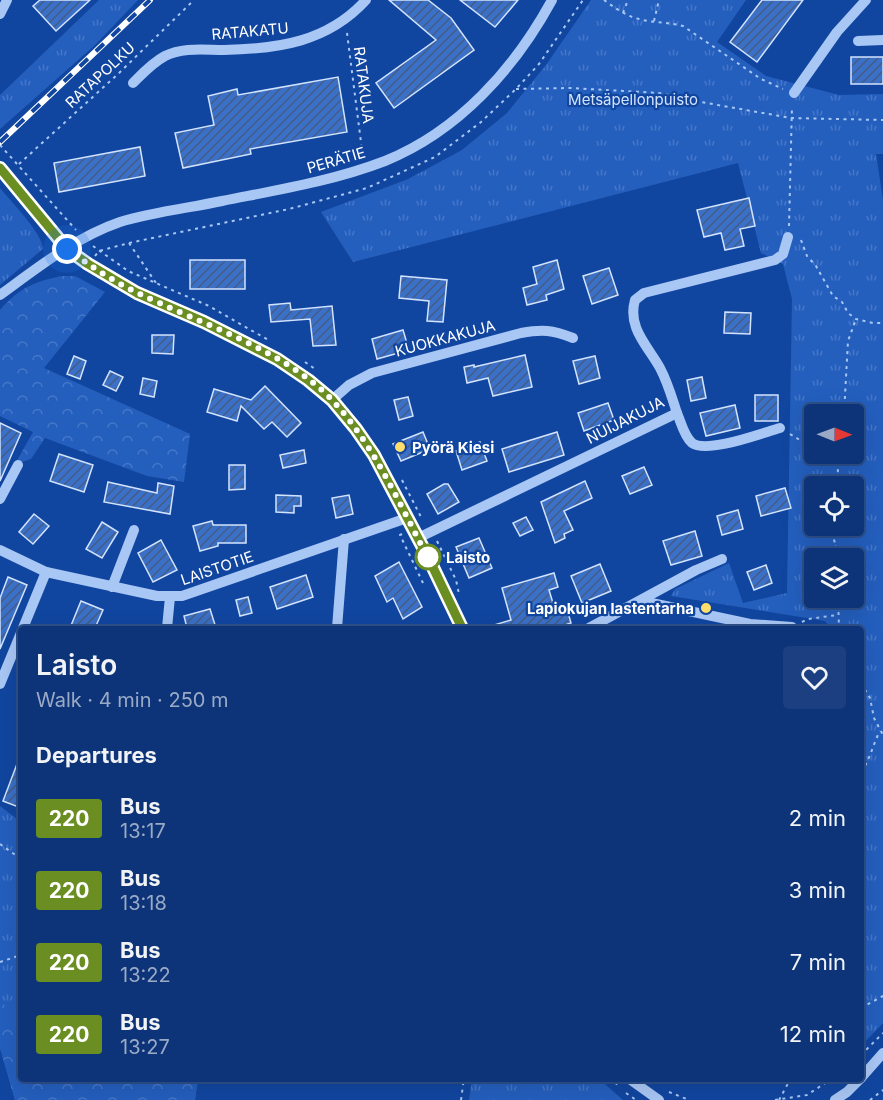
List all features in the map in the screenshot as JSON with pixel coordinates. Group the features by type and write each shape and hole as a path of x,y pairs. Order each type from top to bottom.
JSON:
{"street":[{"path":"0,14 7,0"},
{"name":"RATAKATU","path":"133,83 151,65 165,56 181,51 250,49 314,37 345,20 366,0"},
{"name":"PERÄTIE","path":"0,295 67,249 120,222 282,189 364,168 387,160 429,138 450,124 502,74 530,39 552,0"},
{"path":"794,93 837,32 866,0"},
{"path":"858,41 883,40"},
{"path":"0,168 67,249 108,278 204,322 277,359 332,400 374,455 461,626"},
{"name":"NUIJAKUJA","path":"418,538 677,413 659,367 635,327 633,307 635,300 644,293 775,260 783,254 790,232"},
{"name":"KUOKKAKUJA","path":"332,400 350,385 372,373 521,333 552,330 573,338"},
{"path":"677,413 686,436 699,446 715,446 780,428"},
{"path":"0,499 18,465"},
{"name":"LAISTOTIE","path":"0,550 46,572 111,587 170,597 182,596 407,518"},
{"path":"111,587 134,530"},
{"path":"337,626 344,539"},
{"path":"594,626 696,570 722,559"},
{"path":"24,626 46,572"},
{"path":"166,626 170,597"},
{"path":"642,601 750,624 778,626"},
{"path":"0,684 18,640"},
{"path":"864,1075 883,1053"},
{"path":"634,1082 659,1100"},
{"path":"835,1100 857,1082"}],"path":[{"name":"RATAPOLKU","path":"19,164 118,74 194,0"},
{"path":"604,0 623,13 640,20 683,26 761,79 794,93 791,118 790,232"},
{"path":"623,13 628,0"},
{"path":"654,21 659,0"},
{"name":"RATAKUJA","path":"129,243 279,211 367,188 345,20"},
{"path":"516,89 570,88 659,93 791,118 883,120"},
{"path":"0,145 84,240 99,251 128,271 208,306 276,345"},
{"path":"800,237 807,256 816,266 833,296 842,302 848,313 856,319 883,323"},
{"path":"99,251 129,243 156,283"},
{"path":"845,404 848,341 856,319"},
{"path":"303,361 320,373"},
{"path":"780,428 804,442"},
{"path":"402,480 429,533 436,539 456,580 460,600"},
{"path":"837,608 839,626"},
{"path":"794,626 808,619 837,615"},
{"path":"864,688 870,698 874,718 883,735"},
{"path":"864,768 880,730"},
{"path":"0,844 18,857"},
{"path":"0,962 18,956"},
{"path":"864,1006 883,996"},
{"path":"864,1052 883,1033"},
{"path":"461,1100 463,1082"},
{"path":"777,1100 788,1082"},
{"path":"777,1100 807,1095 827,1082"},
{"path":"870,1100 883,1090"}],"green space":[{"path":"99,0 138,0 95,45 0,129 0,95"},
{"name":"Metsäpellonpuisto","path":"591,0 746,0 717,42 766,76 839,95 883,94 883,154 876,154 883,200 883,1023 864,1043 864,626 829,626 825,621 671,596 675,589 729,563 743,603 787,593 792,299 783,264 761,253 738,163 353,262 321,212 408,179 462,150 507,113 546,65"},
{"path":"0,188 32,226 43,249 0,285"},
{"path":"61,276 75,276 105,292 44,368 190,434 184,482 147,476 45,438 31,459 15,464 33,432 0,416 0,310 14,296 28,287"},
{"path":"0,806 18,820 18,1082 198,1082 195,1100 15,1100 0,1048"},
{"path":"0,1002 18,1014 18,1082 118,1082 140,1086 155,1082 198,1082 195,1100 15,1100 0,1048"},
{"path":"471,1082 602,1082 623,1100 469,1100"}],"building":[{"path":"40,0 90,0 56,31 33,6"},
{"path":"389,0 428,0 451,18 474,50 394,108 376,83 436,40"},
{"path":"460,0 518,0 495,27"},
{"path":"762,0 803,0 757,62 730,42"},
{"path":"851,57 883,57 883,84 851,84"},
{"path":"338,77 347,132 250,149 251,154 183,168 175,133 214,125 208,96 237,89 238,95"},
{"path":"140,147 145,176 59,192 54,163"},
{"path":"749,198 755,226 740,229 744,246 725,250 721,233 704,237 697,210"},
{"path":"190,260 245,260 245,289 190,289"},
{"path":"557,260 564,289 546,295 547,300 527,305 523,288 537,284 533,267"},
{"path":"609,268 618,295 592,304 583,276"},
{"path":"401,276 447,280 443,322 427,321 429,301 399,298"},
{"path":"290,303 291,310 332,306 336,345 313,346 310,319 271,322 269,305"},
{"path":"725,312 751,313 750,334 724,333"},
{"path":"403,330 409,350 377,359 372,339"},
{"path":"152,335 174,335 173,354 152,353"},
{"path":"525,355 532,387 493,396 488,378 467,383 464,367 474,365 474,367"},
{"path":"74,356 86,361 80,379 67,374"},
{"path":"595,356 600,378 579,384 573,361"},
{"path":"110,371 123,377 116,391 103,385"},
{"path":"702,377 706,398 691,401 687,380"},
{"path":"143,378 157,381 154,397 140,394"},
{"path":"265,386 301,423 287,437 272,422 264,429 241,406 237,421 207,412 214,389 251,400"},
{"path":"755,395 778,395 778,421 755,421"},
{"path":"408,397 413,416 399,420 394,400"},
{"path":"608,403 614,420 584,431 578,413"},
{"path":"735,405 740,428 706,436 700,413"},
{"path":"0,423 21,433 0,481"},
{"path":"423,432 430,449 401,461 393,444"},
{"path":"557,432 564,455 509,472 502,449"},
{"path":"480,442 487,461 462,470 456,451"},
{"path":"304,450 306,463 283,468 280,455"},
{"path":"59,454 93,465 84,492 50,481"},
{"path":"229,465 245,465 245,489 229,490"},
{"path":"644,467 652,485 630,494 622,476"},
{"path":"585,481 592,498 564,511 573,530 564,534 565,538 555,543 541,502"},
{"path":"108,482 157,493 158,483 174,486 170,514 104,502"},
{"path":"448,484 459,502 438,514 427,494"},
{"path":"785,488 791,508 761,516 756,496"},
{"path":"276,495 301,496 301,506 294,506 294,513 276,512"},
{"path":"349,495 353,514 336,518 332,498"},
{"path":"738,510 743,529 722,535 717,516"},
{"path":"34,514 49,526 33,544 19,532"},
{"path":"526,517 533,530 520,536 513,523"},
{"path":"212,521 213,525 246,525 246,543 218,543 218,546 200,551 193,526"},
{"path":"102,522 118,532 102,558 86,549"},
{"path":"695,531 702,556 671,565 663,541"},
{"path":"479,538 492,568 469,578 456,547"},
{"path":"161,540 177,570 153,582 138,553"},
{"path":"399,562 422,607 403,619 393,598 387,602 375,576"},
{"path":"600,564 611,591 582,603 571,576"},
{"path":"766,565 772,583 754,590 747,572"},
{"path":"554,573 558,587 549,590 556,613 567,609 571,623 562,626 491,626 511,620 502,588"},
{"path":"306,575 313,597 277,609 270,587"},
{"path":"8,577 27,585 0,649 0,598"},
{"path":"248,597 252,613 240,616 236,600"},
{"path":"81,601 103,610 96,626 71,626"},
{"path":"210,609 215,626 186,626 184,616"},
{"path":"18,761 18,807 3,801"}],"railway":[{"path":"0,142 150,0"}],"bus line":[{"name":"220","path":"0,168 67,249 108,278 204,322 277,359 332,400 374,455 428,557 461,626"}],"place":[{"name":"Pyörä Kiesi","path":"400,447"},
{"name":"Laisto","path":"428,557"},
{"name":"Lapiokujan lastentarha","path":"706,608"}],"route":[{"path":"67,249 108,278 204,322 277,359 332,400 374,455 428,557"}]}
